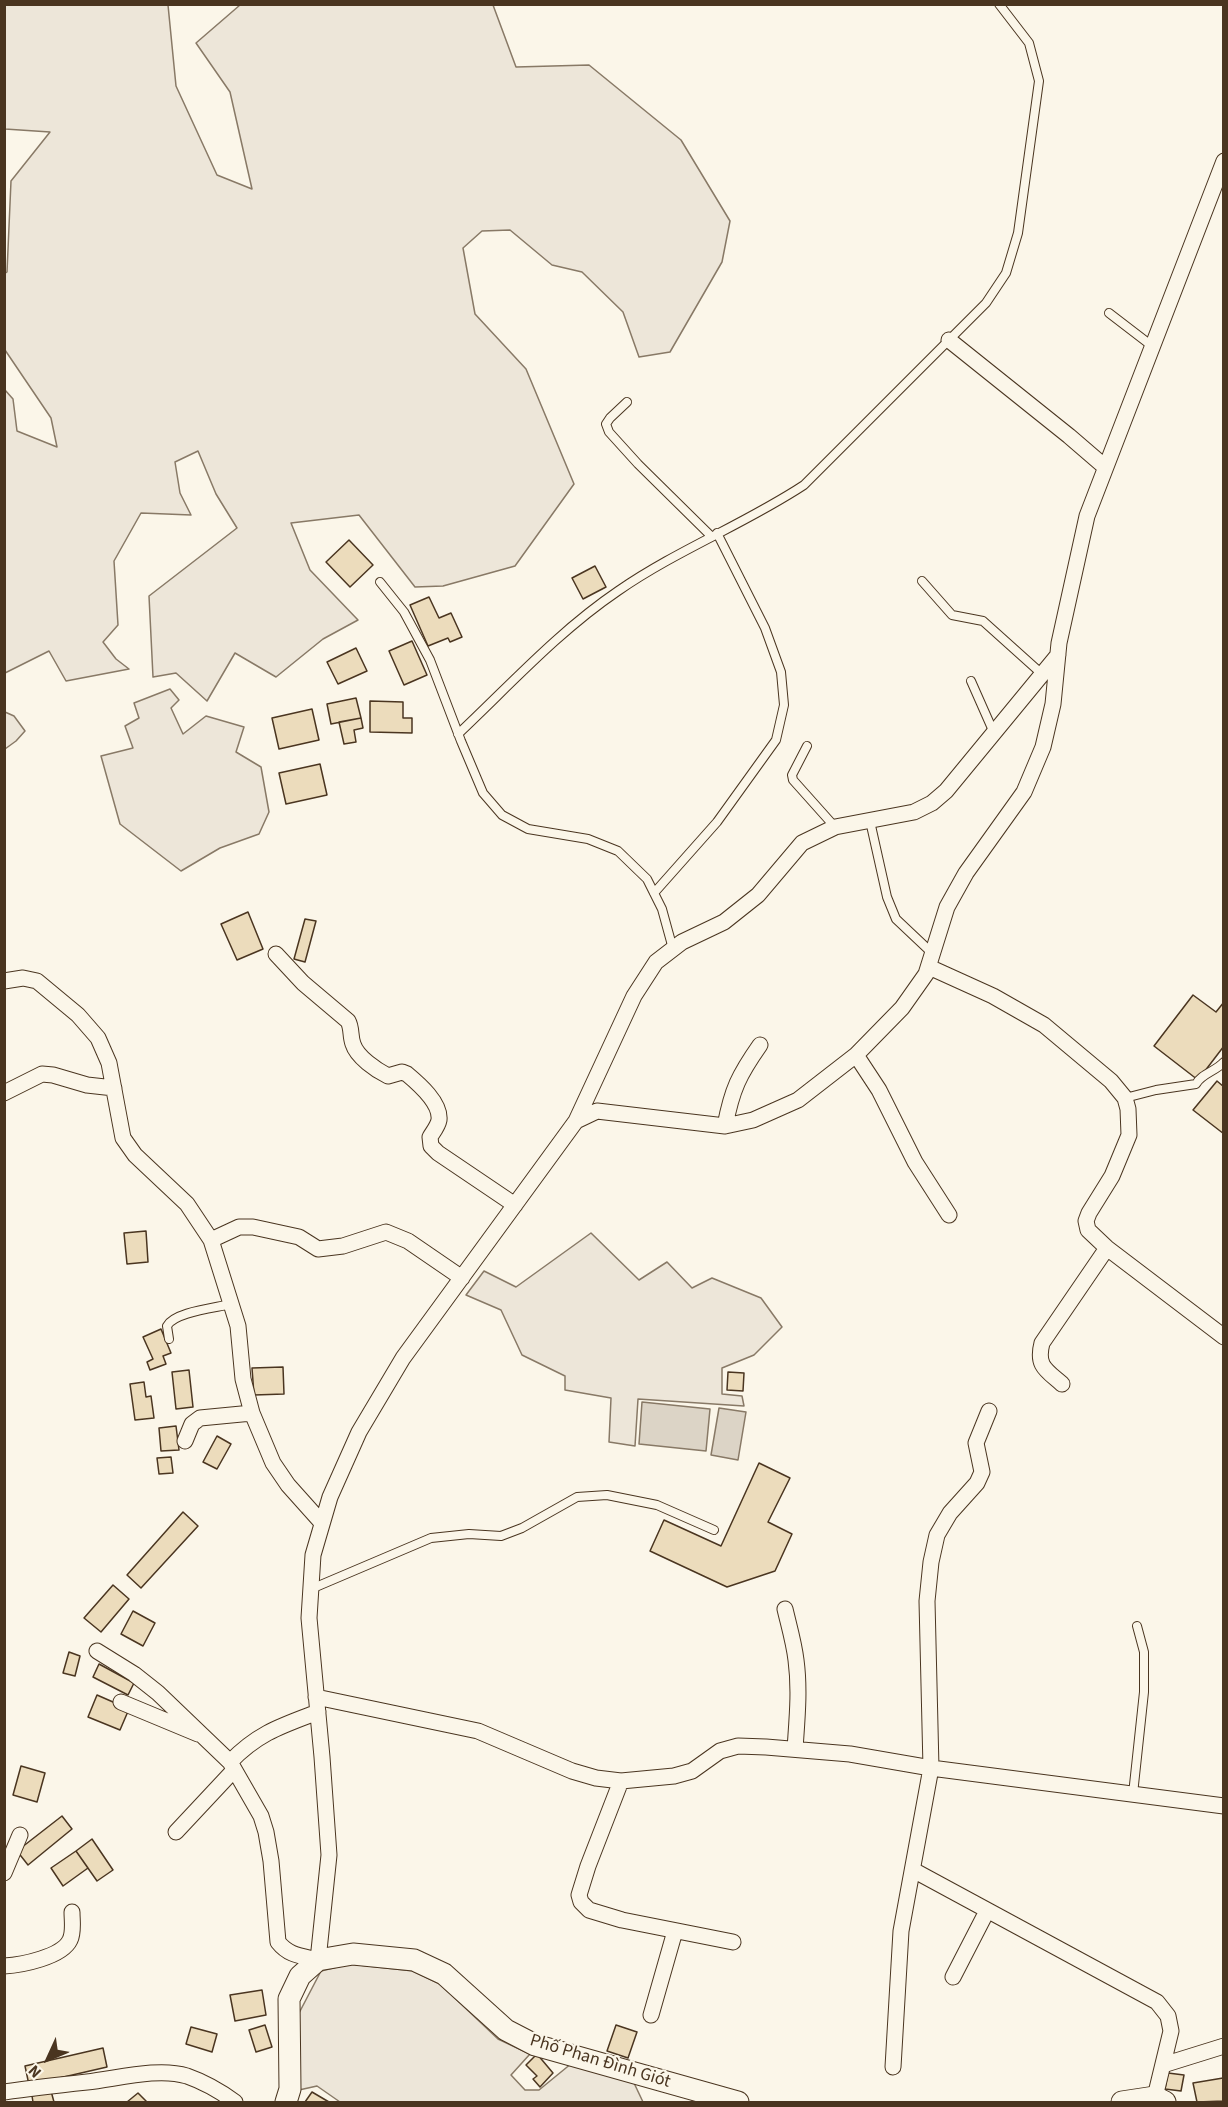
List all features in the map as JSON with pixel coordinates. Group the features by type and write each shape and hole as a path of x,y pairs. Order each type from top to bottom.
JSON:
{"street":[{"path":"576,1121 597,1112 725,1126 753,1120 798,1100 855,1054 902,1008 927,974 947,908 966,873 1024,792 1043,747 1053,704 1058,655 1087,516 1224,161"},
{"path":"949,340 1105,467"},
{"path":"286,2103 290,2089 289,1999 300,1976 318,1960 329,1855 309,1618 313,1555 330,1497 359,1432 403,1358 576,1121 634,996 656,962 682,942 724,922 758,895 802,843 835,827 914,812 932,803 946,791 1058,655"},
{"path":"276,954 303,983 348,1021 354,1046 362,1057 388,1076 402,1072 407,1074 434,1101 440,1118 430,1137 431,1146 514,1205"},
{"path":"931,960 1044,1025 1111,1081 1125,1098 1128,1109 1129,1135 1112,1176 1086,1221 1088,1230 1107,1248 1224,1338"},
{"path":"4,981 23,978 37,981 78,1015 98,1038 109,1063 123,1138 135,1155 187,1204 211,1240 237,1326 243,1378 252,1413 273,1463 288,1485 322,1523"},
{"path":"725,1126 734,1087 744,1067 760,1045"},
{"path":"855,1054 879,1090 915,1162 949,1215"},
{"path":"4,1093 42,1074 87,1085 114,1088"},
{"path":"211,1240 239,1227 253,1227 299,1237 318,1249 343,1246 386,1232 408,1241 462,1278"},
{"path":"1062,1384 1041,1365 1039,1355 1042,1343 1107,1248"},
{"path":"893,2067 901,1931 931,1768 927,1601 931,1562 937,1535 950,1513 977,1483 982,1472 976,1443 989,1411"},
{"path":"185,1441 192,1424 200,1418 252,1413"},
{"path":"785,1609 796,1658 798,1679 795,1749"},
{"path":"97,1651 134,1674 158,1693 232,1766 261,1816 266,1832 271,1861 278,1942 290,1953 318,1960"},
{"path":"121,1702 204,1736"},
{"path":"176,1832 232,1766 243,1748 268,1731 317,1704 478,1731 572,1771 596,1778 621,1781 674,1776 692,1771 720,1751 738,1746 850,1754 931,1768 1224,1806"},
{"path":"621,1781 588,1866 579,1895 581,1902 589,1910 598,1914 732,1942"},
{"path":"4,1873 20,1835"},
{"path":"913,1870 1157,2002 1168,2016 1171,2031 1163,2065 1160,2100 1122,2103"},
{"path":"953,1977 987,1911"},
{"path":"4,1966 35,1960 63,1949 70,1941 72,1912"},
{"path":"651,2015 675,1931"},
{"name":"Phố Phan Đình Giót","path":"318,1960 353,1954 414,1960 444,1974 506,2030 536,2045 738,2103"},
{"path":"1163,2065 1224,2046"},
{"path":"4,2092 119,2076 185,2075 220,2091 235,2103"}],"lane":[{"path":"459,738 580,618 620,589 772,507 804,485 986,303 1006,273 1018,233 1039,81 1029,42 999,4"},
{"path":"1109,313 1152,346"},
{"path":"627,402 606,424 609,432 638,464 716,536 765,628 781,672 784,705 776,740 717,822 654,893"},
{"path":"922,581 952,615 982,621 1042,674"},
{"path":"380,582 404,612 430,660 459,738 483,793 502,815 528,829 588,839 618,851 647,879 662,909 673,949"},
{"path":"971,681 994,733"},
{"path":"807,746 792,775 793,780 835,827"},
{"path":"870,821 887,897 896,919 931,960"},
{"path":"1125,1098 1156,1090 1196,1084 1198,1080 1224,1062"},
{"path":"169,1339 167,1326 171,1321 184,1315 231,1304"},
{"path":"311,1588 431,1538 469,1534 501,1536 522,1528 577,1497 607,1495 657,1505 714,1530"},
{"path":"1133,1794 1144,1692 1143,1652 1137,1626"}],"shaded area":[{"path":"5,4 168,5 176,86 217,175 252,189 230,92 196,43 240,5 493,5 516,67 589,65 681,140 730,221 722,262 670,352 639,357 623,312 582,272 552,265 510,230 482,231 463,248 475,314 526,369 574,484 515,566 443,586 415,587 359,515 291,523 310,570 358,620 323,639 276,677 235,653 207,701 176,673 153,677 149,596 237,528 216,494 198,451 175,462 180,493 191,515 141,513 114,561 118,625 103,642 116,659 129,669 66,681 49,651 5,673 5,390 13,399 17,431 57,447 51,418 5,350 4,274 7,272 11,181 50,132 5,129"},
{"path":"170,689 179,700 171,708 183,734 206,716 244,727 236,752 261,767 269,812 259,834 220,848 181,871 120,824 101,756 133,748 125,726 139,718 134,703"},
{"path":"5,712 14,716 25,731 5,749"},
{"path":"591,1233 639,1280 667,1262 692,1288 712,1278 761,1298 782,1327 754,1355 722,1368 722,1394 742,1396 744,1406 638,1399 635,1446 609,1442 611,1398 565,1390 565,1376 522,1355 501,1310 466,1295 484,1271 516,1287"},
{"path":"642,1402 710,1409 706,1451 639,1444"},
{"path":"719,1408 746,1412 738,1460 711,1455"},
{"path":"350,1964 413,1971 440,1984 498,2039 530,2054 511,2075 525,2090 539,2090 572,2063 634,2083 643,2102 340,2102 317,2086 299,2090 298,2015 321,1971"}],"building":[{"path":"349,540 373,565 350,587 326,562"},
{"path":"595,566 606,587 583,599 572,578"},
{"path":"429,597 439,618 451,613 462,637 450,642 448,638 428,646 410,605"},
{"path":"412,641 427,675 404,685 389,651"},
{"path":"356,648 367,671 338,684 327,662"},
{"path":"356,698 361,718 331,724 327,704"},
{"path":"370,701 403,702 403,718 412,718 412,733 370,732"},
{"path":"312,709 319,740 279,749 272,718"},
{"path":"361,718 363,728 354,730 356,742 344,744 339,722"},
{"path":"320,764 327,795 286,804 279,773"},
{"path":"248,912 263,949 237,960 221,924"},
{"path":"305,919 316,921 305,962 294,959"},
{"path":"1193,995 1216,1012 1224,1002 1224,1046 1198,1080 1154,1046"},
{"path":"1217,1081 1224,1087 1224,1134 1193,1110"},
{"path":"146,1231 148,1262 127,1264 124,1233"},
{"path":"161,1329 171,1353 163,1356 166,1364 150,1370 147,1362 153,1359 143,1337"},
{"path":"283,1367 284,1394 254,1395 252,1368"},
{"path":"189,1370 193,1407 176,1409 172,1372"},
{"path":"728,1372 744,1373 743,1391 727,1390"},
{"path":"144,1382 146,1397 151,1396 154,1418 135,1420 130,1384"},
{"path":"176,1426 179,1450 161,1451 159,1428"},
{"path":"217,1436 231,1444 217,1469 203,1462"},
{"path":"171,1457 173,1473 159,1474 157,1458"},
{"path":"759,1463 790,1478 768,1522 792,1534 775,1571 727,1587 650,1551 664,1520 721,1546"},
{"path":"183,1512 198,1526 141,1588 127,1575"},
{"path":"113,1585 129,1599 101,1632 84,1618"},
{"path":"133,1611 155,1623 143,1646 121,1634"},
{"path":"69,1652 80,1656 75,1676 63,1673"},
{"path":"99,1664 134,1683 128,1695 93,1677"},
{"path":"97,1695 129,1709 120,1730 88,1717"},
{"path":"21,1766 45,1773 37,1802 13,1795"},
{"path":"62,1816 72,1829 28,1865 17,1851"},
{"path":"92,1839 113,1870 97,1881 76,1851"},
{"path":"76,1851 88,1868 63,1886 51,1868"},
{"path":"262,1990 266,2015 235,2021 230,1995"},
{"path":"265,2025 272,2047 256,2052 249,2030"},
{"path":"616,2025 637,2032 628,2058 607,2051"},
{"path":"191,2027 217,2034 212,2052 186,2044"},
{"path":"103,2048 107,2067 29,2085 25,2066"},
{"path":"537,2054 553,2073 540,2087 533,2079 537,2076 526,2065"},
{"path":"1168,2073 1184,2075 1181,2091 1165,2089"},
{"path":"1223,2078 1224,2101 1197,2102 1193,2083"},
{"path":"51,2091 54,2102 33,2102 32,2096"},
{"path":"312,2092 329,2102 305,2102"},
{"path":"138,2093 147,2102 127,2102"}]}
